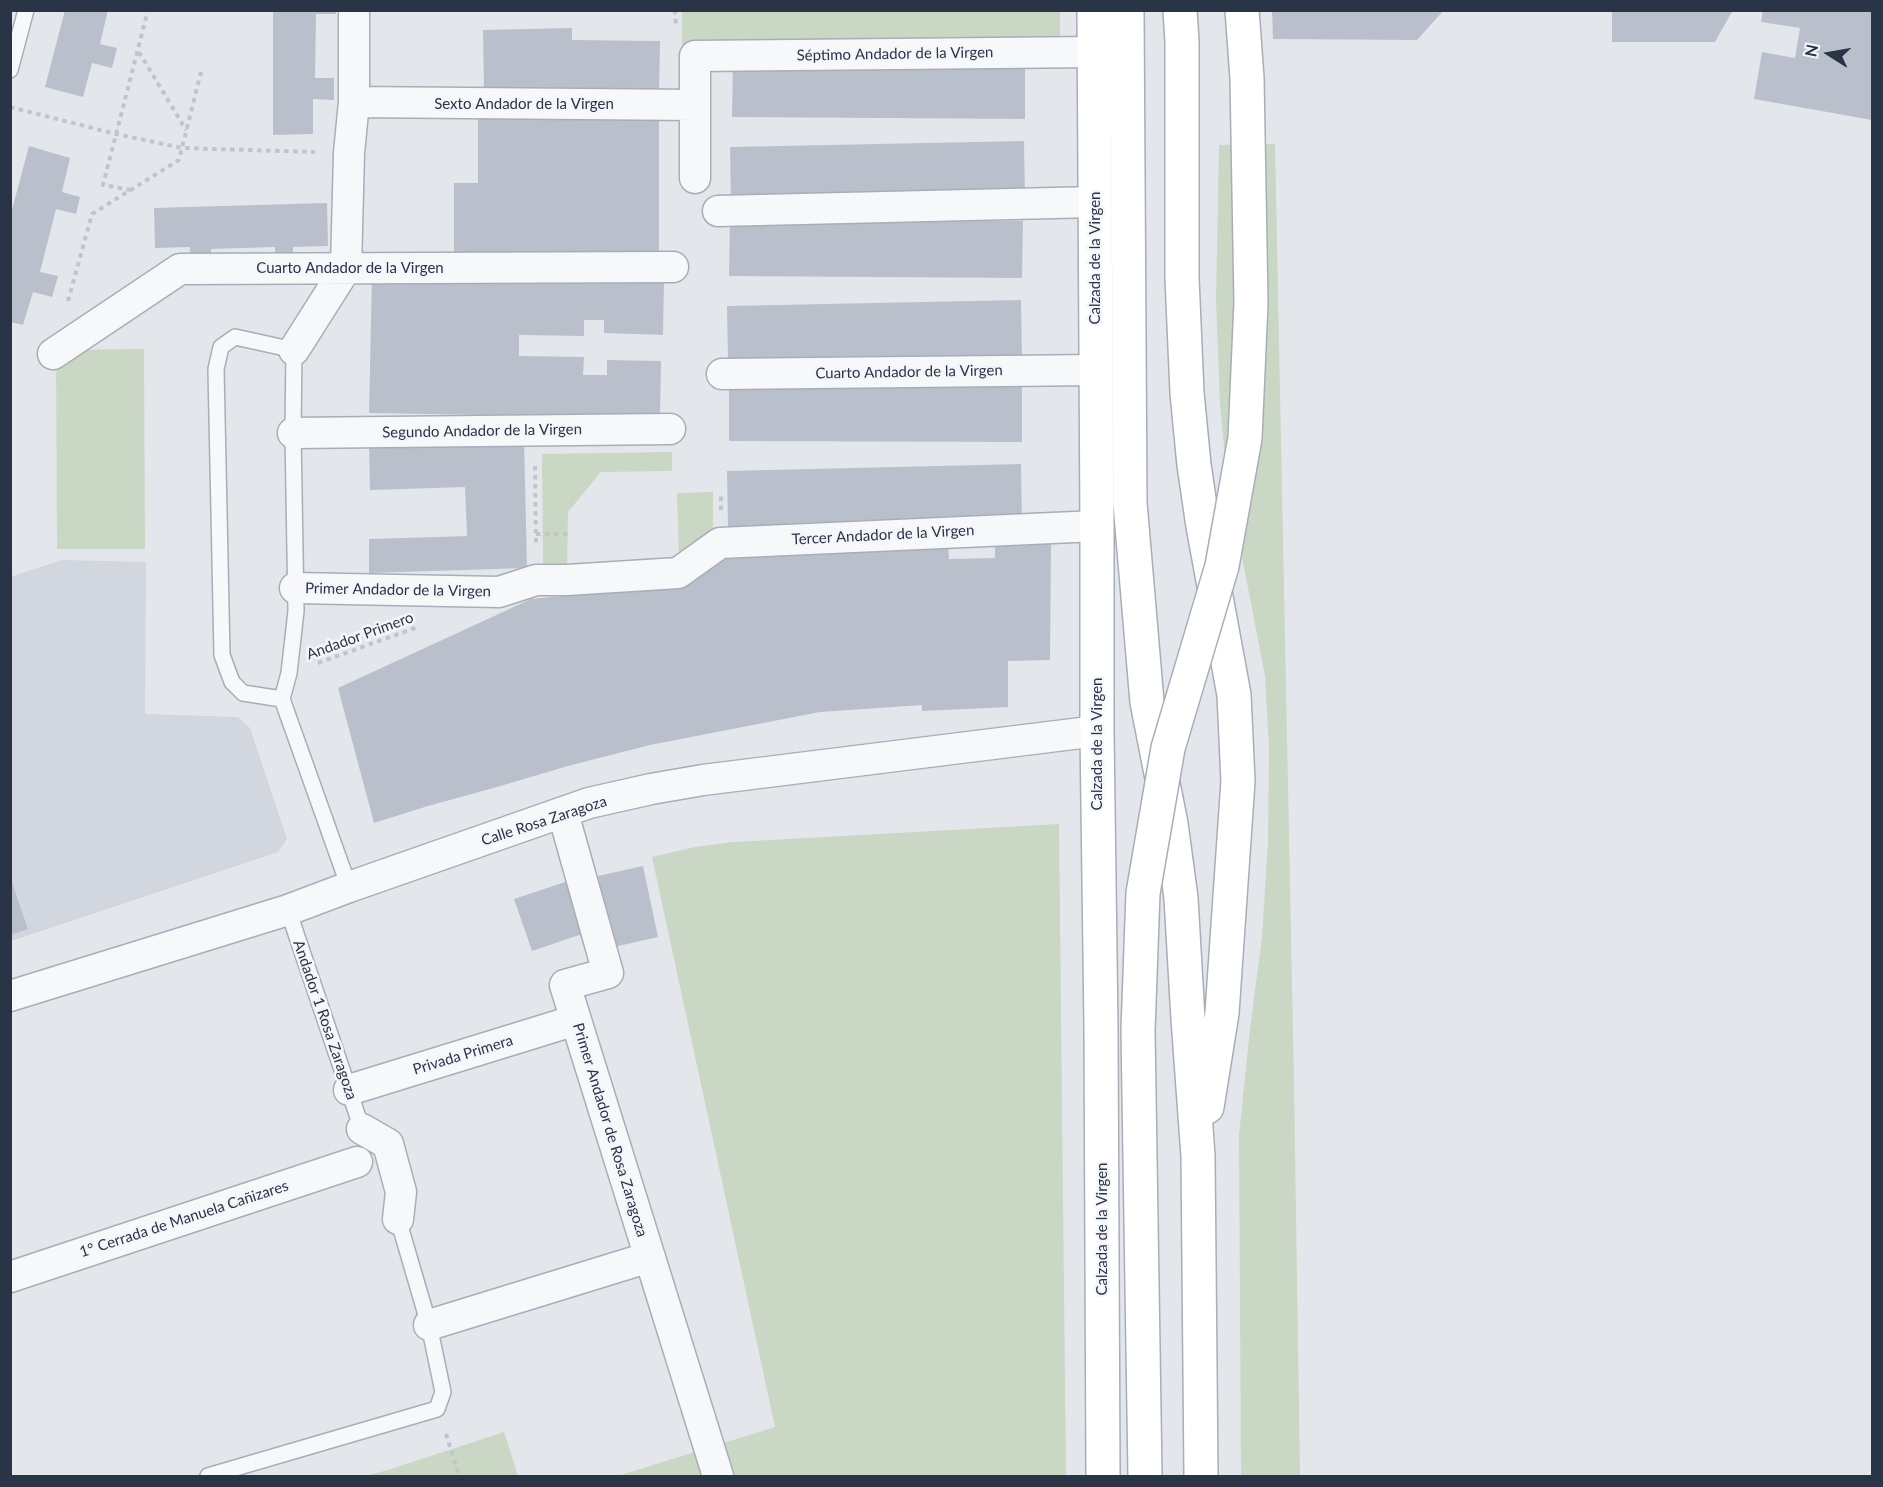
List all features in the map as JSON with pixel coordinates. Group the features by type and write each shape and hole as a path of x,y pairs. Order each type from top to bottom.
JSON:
{"main road":[{"name":"Calzada de la Virgen","path":"1094,10 1096,731 1101,1041 1103,1476"},
{"path":"1127,10 1130,502 1147,702 1171,824 1181,898 1198,1156 1201,1476"},
{"path":"1180,10 1182,278 1187,393 1203,526 1234,695 1238,781 1222,1013 1198,1156"},
{"path":"1145,1476 1138,1030 1143,893 1168,748 1222,566 1245,438 1251,303 1247,78 1242,10"}],"street":[{"path":"294,350 345,268 349,153 354,102 354,10"},
{"name":"Séptimo Andador de la Virgen","path":"695,105 695,56 1094,52"},
{"name":"Sexto Andador de la Virgen","path":"354,102 695,105"},
{"path":"694,178 695,105"},
{"path":"718,211 1095,202"},
{"name":"Cuarto Andador de la Virgen","path":"53,354 180,269 673,267"},
{"name":"Cuarto Andador de la Virgen","path":"722,374 1096,370"},
{"name":"Segundo Andador de la Virgen","path":"293,433 670,429"},
{"name":"Tercer Andador de la Virgen","path":"678,573 720,543 1097,526"},
{"name":"Primer Andador de la Virgen","path":"295,588 499,592 536,580 678,573"},
{"name":"Calle Rosa Zaragoza","path":"10,996 288,910 589,803 703,780 1096,731"},
{"name":"Primer Andador de Rosa Zaragoza","path":"563,813 608,973 565,985 718,1476"},
{"name":"Privada Primera","path":"349,1090 576,1020"},
{"path":"362,1129 388,1144 401,1192 398,1219"},
{"name":"1° Cerrada de Manuela Cañizares","path":"10,1277 357,1162"},
{"path":"429,1324 650,1257"}],"lane":[{"path":"10,70 26,10"},
{"path":"282,699 243,693 232,682 222,655 216,369 221,347 236,337 294,350 296,611 289,674 282,699 349,887"},
{"name":"Andador 1 Rosa Zaragoza","path":"288,910 362,1129"},
{"path":"208,1476 437,1409 443,1392 429,1324 398,1219"}],"path":[{"path":"131,190 103,185 148,10"},
{"path":"138,51 186,130"},
{"path":"53,354 92,214 179,160 202,68"},
{"path":"10,107 182,148 349,153"},
{"path":"534,431 536,580"},
{"path":"536,534 568,534"},
{"name":"Andador Primero","path":"289,674 419,627"},
{"path":"437,1409 459,1476"}],"shaded area":[{"path":"62,560 146,562 145,714 238,717 250,728 287,839 278,852 11,941 10,577"}],"green space":[{"path":"682,11 1060,11 1060,46 682,50"},
{"path":"1275,144 1300,1476 1241,1476 1239,1135 1262,937 1268,842 1269,748 1265,676 1227,479 1220,403 1216,301 1219,145"},
{"path":"144,349 145,549 57,549 56,350"},
{"path":"672,452 672,471 601,472 568,512 567,573 543,573 542,454"},
{"path":"713,492 713,540 679,559 677,493"},
{"path":"1059,824 1066,1476 618,1476 775,1427 652,857 695,847 734,842"},
{"path":"504,1432 518,1476 365,1476 388,1470"}],"building":[{"path":"65,10 108,10 100,44 117,48 112,68 92,63 83,97 45,87"},
{"path":"273,10 336,10 336,14 316,14 315,78 334,78 334,100 313,99 313,134 273,135"},
{"path":"1272,10 1444,10 1417,40 1273,39"},
{"path":"1612,10 1733,10 1715,42 1612,42"},
{"path":"1763,10 1872,10 1872,120 1754,99 1762,52 1795,58 1800,28 1761,22"},
{"path":"572,28 572,40 660,41 659,90 484,91 483,30"},
{"path":"733,60 1025,62 1025,119 732,117"},
{"path":"478,117 659,117 659,253 454,254 454,183 478,183"},
{"path":"1024,141 1025,197 731,204 730,147"},
{"path":"29,146 70,158 62,192 80,197 76,214 56,209 40,272 58,276 52,297 33,292 23,325 10,322 10,217"},
{"path":"327,203 328,246 293,247 293,267 275,267 275,247 211,249 211,267 190,268 190,247 155,248 154,208"},
{"path":"730,218 1023,221 1022,278 729,276"},
{"path":"372,276 664,280 663,335 604,333 604,320 584,320 584,336 519,335 519,356 584,357 583,375 607,375 607,360 661,361 660,418 369,413"},
{"path":"1021,300 1022,357 728,362 727,306"},
{"path":"729,383 1022,386 1022,442 729,441"},
{"path":"524,440 527,568 369,573 369,539 467,536 465,487 370,490 369,445"},
{"path":"1021,464 1022,521 728,527 727,471"},
{"path":"1051,542 1050,660 1008,661 1008,707 922,711 922,705 820,712 650,745 568,766 374,823 338,688 531,599 591,593 731,547 948,543 949,559 995,558 995,543"},
{"path":"643,866 658,937 614,947 598,876"},
{"path":"10,877 28,929 10,935"},
{"path":"568,881 585,933 532,951 514,899"}]}
